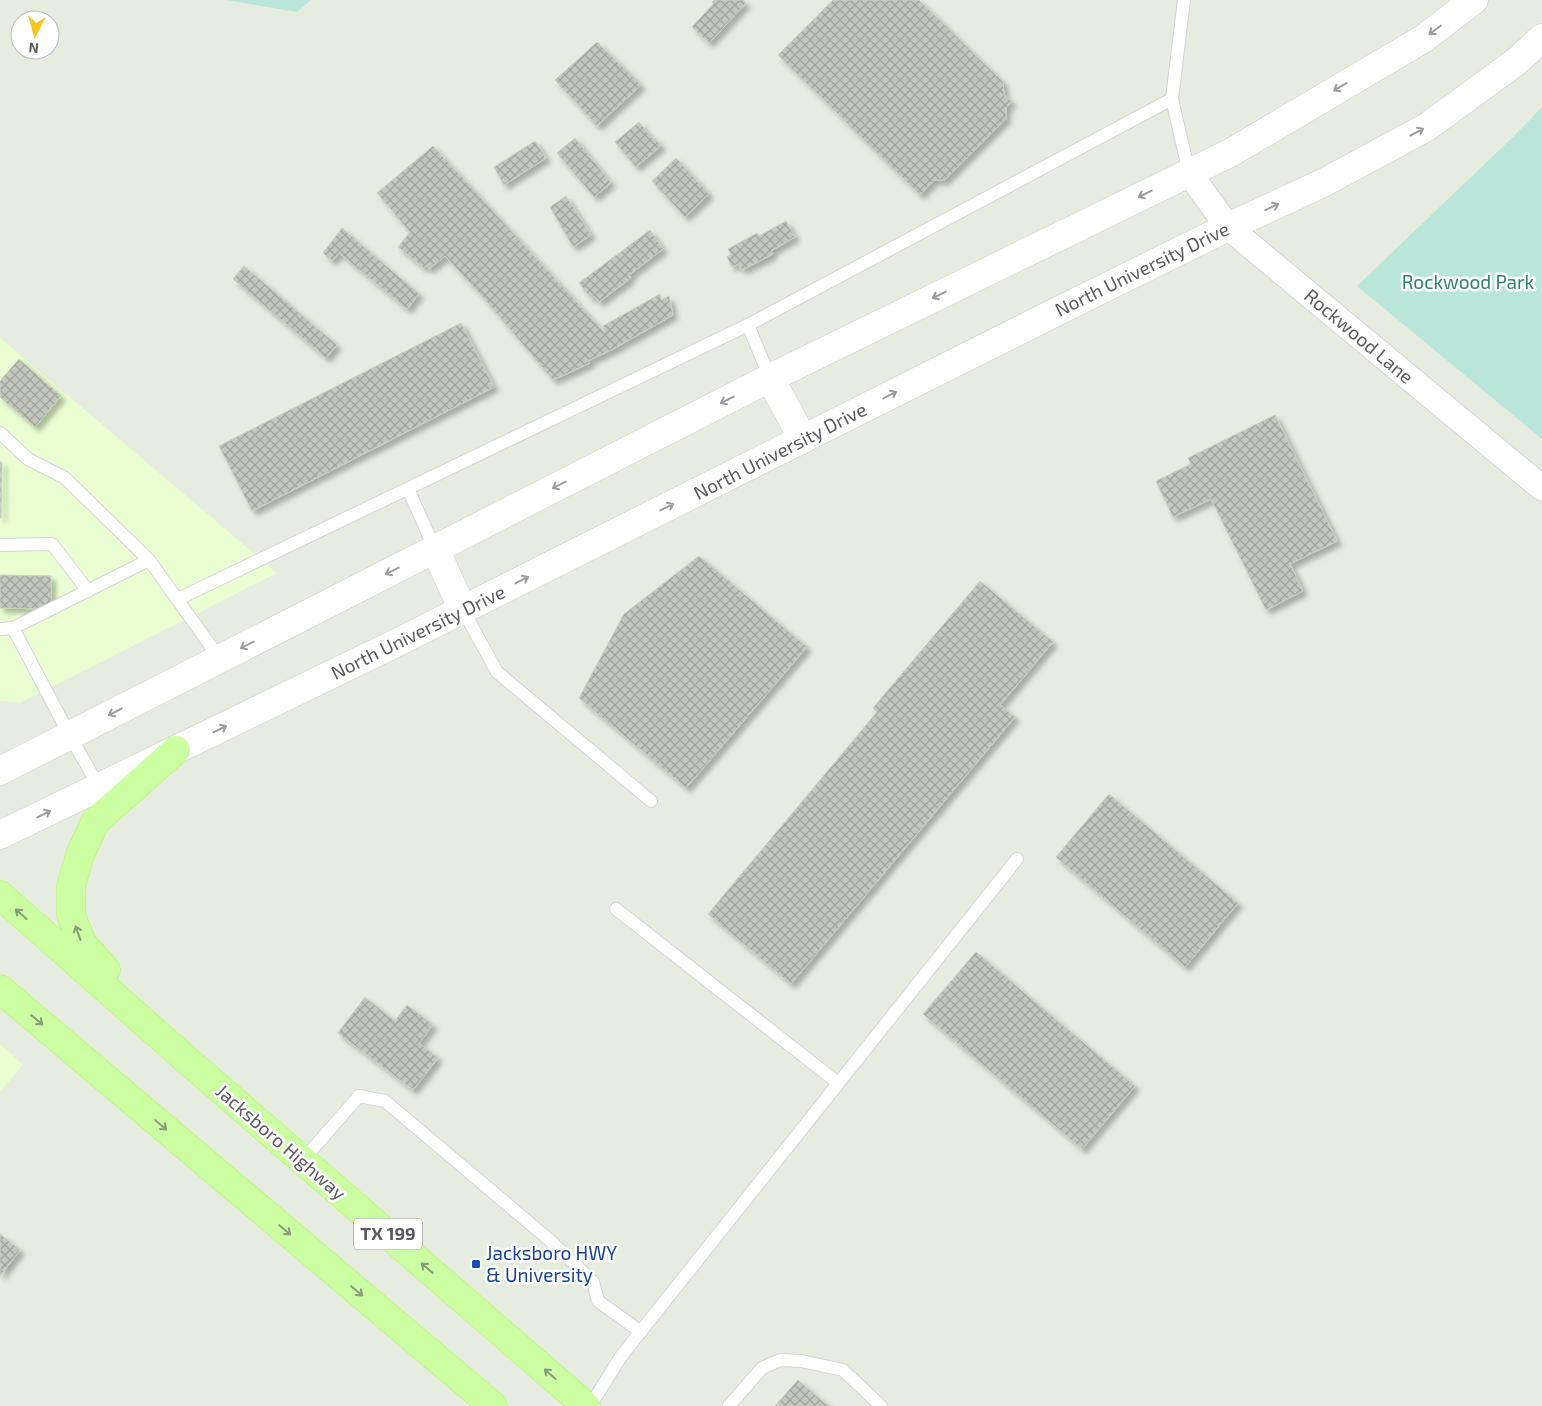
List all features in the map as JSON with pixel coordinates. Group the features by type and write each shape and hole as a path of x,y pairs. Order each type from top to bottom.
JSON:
{"main road":[{"path":"0,771 770,378 1230,153 1422,39 1474,0"},
{"name":"North University Drive","path":"0,835 463,610 1228,227 1323,182 1427,127 1518,61 1542,38"},
{"path":"770,378 803,439"},
{"path":"435,549 463,610"},
{"path":"176,750 95,822 80,855 71,886 71,915 82,943 189,1062"},
{"name":"Jacksboro Highway","path":"0,895 189,1062 588,1406"},
{"path":"0,988 493,1406"}],"street":[{"name":"Rockwood Lane","path":"1189,173 1228,227 1542,488"}],"lane":[{"path":"1184,0 1172,99 1189,173"},
{"path":"178,600 748,325 1172,99"},
{"path":"748,325 770,378"},
{"path":"0,433 28,459 65,478 150,560 220,659"},
{"path":"408,489 435,549"},
{"path":"0,545 52,544 88,591"},
{"path":"0,629 13,628 150,560"},
{"path":"463,610 497,672 651,801"},
{"path":"13,628 70,736 100,787"},
{"path":"588,1406 622,1356 1017,859"},
{"path":"616,909 838,1083"},
{"path":"303,1160 359,1096 385,1101 553,1243 593,1282 598,1301 641,1332"},
{"path":"729,1406 762,1368 780,1360 801,1361 842,1370 881,1406"}],"shaded area":[{"path":"0,338 277,573 20,703 0,701"},
{"path":"0,1044 23,1065 0,1092"}],"green space":[{"path":"227,0 311,0 297,12"},
{"name":"Rockwood Park","path":"1542,107 1542,439 1357,286"}],"building":[{"path":"714,0 743,0 746,3 709,43 692,27 714,3 712,2"},
{"path":"833,0 919,0 1003,82 1004,95 1012,102 1006,108 1006,119 945,180 934,180 920,195 778,55"},
{"path":"597,42 641,85 597,126 555,80"},
{"path":"639,122 661,146 636,167 615,142"},
{"path":"575,138 611,183 594,197 557,153"},
{"path":"535,141 546,158 504,185 494,167"},
{"path":"433,146 605,333 603,326 660,294 661,300 669,296 673,315 588,361 590,363 553,380 481,295 445,256 429,269 426,265 424,268 398,247 410,232 377,193"},
{"path":"676,158 709,194 685,217 652,181"},
{"path":"566,196 591,235 573,247 550,207"},
{"path":"786,221 795,237 771,251 773,254 742,270 738,264 732,267 727,257 731,254 728,249 757,233 759,236"},
{"path":"342,228 419,294 407,309 339,253 332,261 323,253"},
{"path":"650,230 663,249 629,275 631,278 599,302 594,296 591,298 579,283"},
{"path":"244,266 337,345 326,358 233,279"},
{"path":"461,323 494,387 252,511 219,446"},
{"path":"19,359 61,396 35,427 0,397 0,381"},
{"path":"1275,415 1337,541 1290,564 1303,591 1266,610 1211,499 1173,517 1156,481 1191,464 1188,458"},
{"path":"0,461 2,463 1,518 0,518"},
{"path":"699,556 807,647 686,788 579,698 624,614"},
{"path":"0,575 51,576 51,609 0,608"},
{"path":"980,581 1053,642 1000,705 1015,717 791,984 708,914 877,712 873,708"},
{"path":"1109,794 1238,903 1185,967 1056,857"},
{"path":"976,952 1135,1086 1082,1149 923,1014"},
{"path":"365,997 395,1021 407,1005 433,1025 419,1043 438,1058 413,1090 338,1033"},
{"path":"0,1234 20,1250 0,1276"},
{"path":"798,1380 828,1406 775,1406"}],"place":[{"name":"Jacksboro HWY & University","path":"476,1264"}]}
